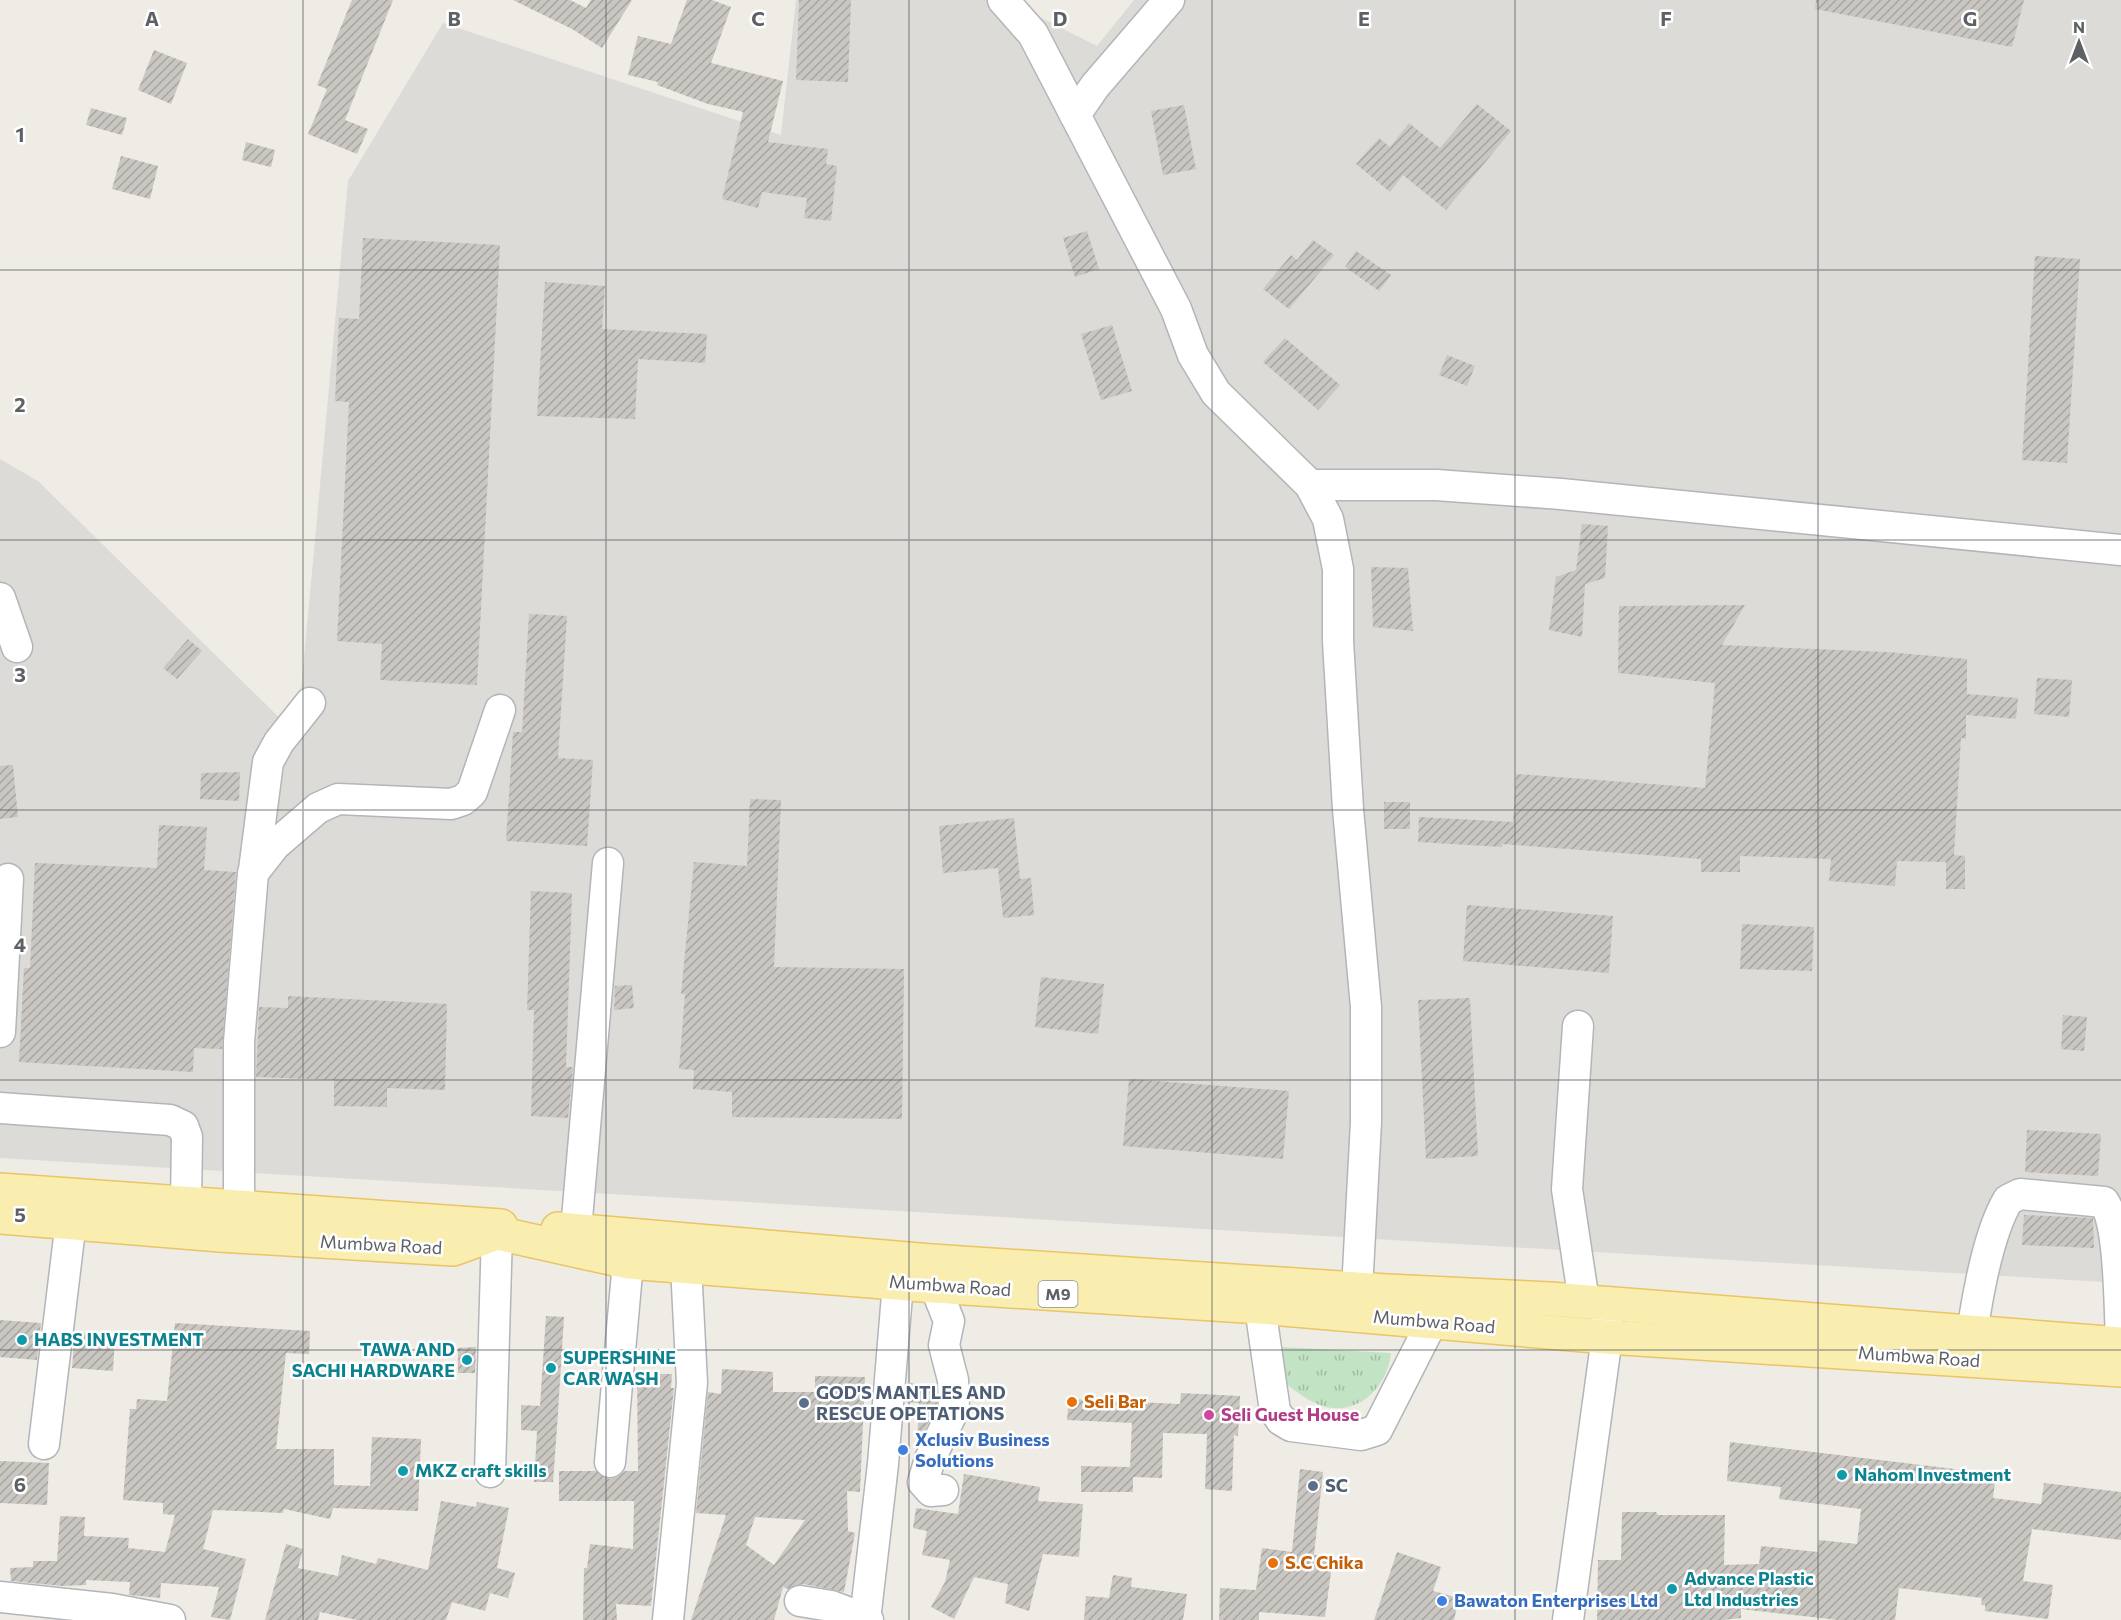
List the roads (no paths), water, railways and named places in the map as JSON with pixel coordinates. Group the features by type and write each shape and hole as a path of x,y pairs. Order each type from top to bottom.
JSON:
{"main road":[{"name":"Mumbwa Road","path":"0,1191 576,1230 931,1261 1357,1290 1596,1303 1970,1346 2121,1359"},
{"name":"Mumbwa Road","path":"0,1217 71,1221 220,1235 453,1249 497,1233 628,1262 935,1286 1260,1307 1607,1338 1970,1346"}],"street":[{"path":"1003,0 1033,34 1176,309 1192,355 1216,393 1310,485 1328,519 1338,569 1338,641 1348,809 1365,996 1366,1122 1357,1290"},
{"path":"1075,115 1095,86 1169,0"},
{"path":"1310,485 1436,485 1562,494 2121,550"},
{"path":"0,598 17,647"},
{"path":"239,1207 239,1042 253,873 268,762 279,742 310,703"},
{"path":"253,873 275,844 318,808 338,799 450,804 464,800 472,792 500,710"},
{"path":"576,1230 608,863"},
{"path":"0,1032 8,879"},
{"path":"1568,1620 1607,1338 1567,1189 1578,1026"},
{"path":"0,1108 170,1120 183,1126 188,1137 186,1204"},
{"path":"1970,1346 1994,1235 2008,1200 2020,1194 2104,1202 2109,1209 2113,1230 2121,1337"},
{"path":"44,1444 71,1221"},
{"path":"490,1472 497,1233"},
{"path":"610,1462 628,1262"},
{"path":"668,1620 692,1383 686,1266"},
{"path":"800,1601 831,1606 866,1620 883,1464 898,1283"},
{"path":"935,1286 949,1321 944,1345 953,1380 954,1409 930,1459 923,1482 931,1491 943,1490"},
{"path":"1260,1307 1275,1410 1281,1420 1291,1426 1361,1435 1377,1430 1432,1322"},
{"path":"0,1597 112,1609 171,1620"}],"place":[{"name":"HABS INVESTMENT","path":"22,1340"},
{"name":"TAWA AND SACHI HARDWARE","path":"467,1360"},
{"name":"SUPERSHINE CAR WASH","path":"551,1368"},
{"name":"Seli Bar","path":"1072,1402"},
{"name":"GOD'S MANTLES AND RESCUE OPETATIONS","path":"804,1403"},
{"name":"Seli Guest House","path":"1209,1415"},
{"name":"Xclusiv Business Solutions","path":"903,1450"},
{"name":"MKZ craft skills","path":"403,1471"},
{"name":"Nahom Investment","path":"1842,1475"},
{"name":"SC","path":"1313,1486"},
{"name":"S.C Chika","path":"1273,1563"},
{"name":"Advance Plastic Ltd Industries","path":"1672,1589"},
{"name":"Bawaton Enterprises Ltd","path":"1442,1601"}]}
